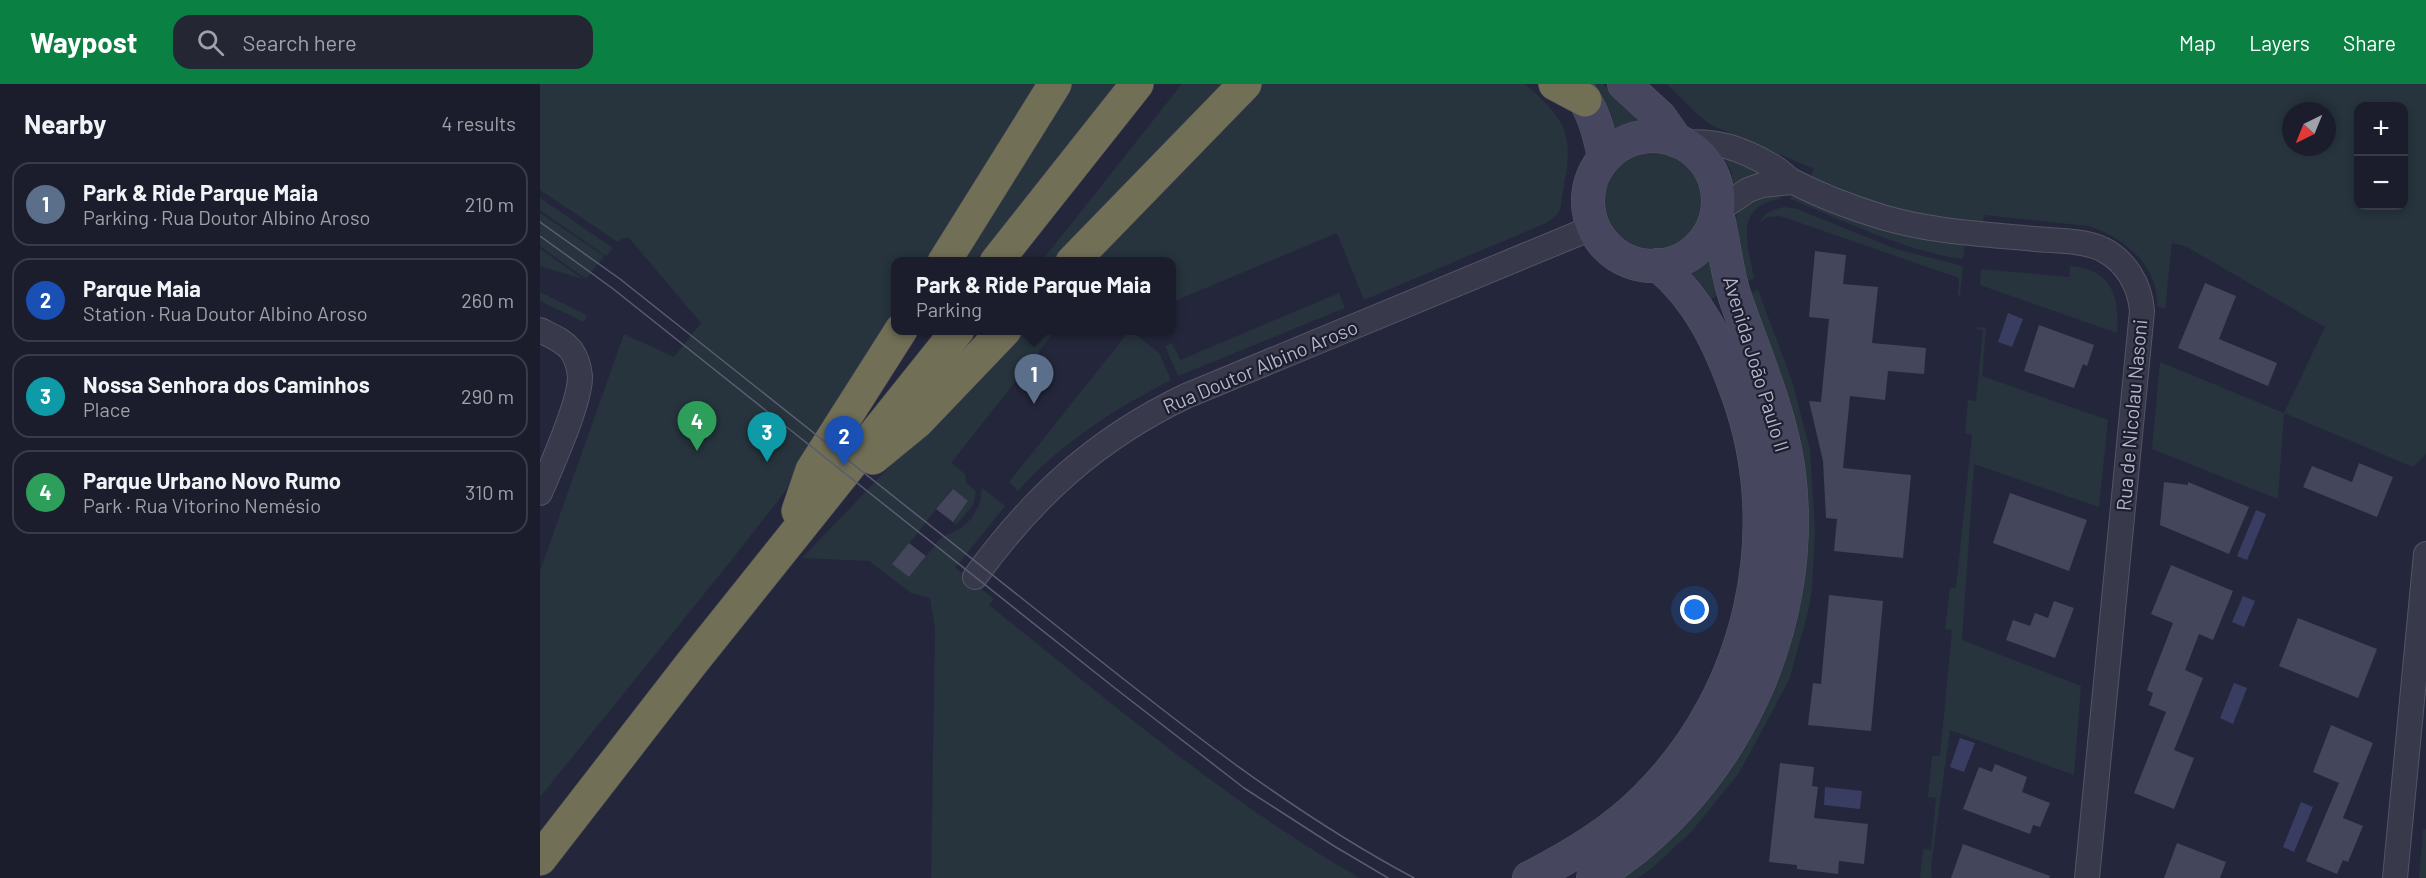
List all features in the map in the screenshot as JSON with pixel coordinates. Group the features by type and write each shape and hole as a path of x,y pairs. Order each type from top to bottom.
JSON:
{"highway":[{"path":"947,257 1055,84"},
{"path":"999,257 1137,84"},
{"path":"1016,257 1153,84"},
{"path":"1076,257 1245,84"},
{"path":"1555,84 1579,92"},
{"path":"810,505 812,470 898,335"},
{"path":"540,859 691,664 937,335"},
{"path":"540,833 810,505 954,335"},
{"path":"810,505 917,422 1000,335"}],"main road":[{"path":"1624,84 1660,117 1680,142 1700,156 1712,175 1718,196 1717,212 1706,238 1693,252 1676,261 1658,265 1639,264 1620,257 1605,244 1594,227 1588,207 1593,176 1604,158 1620,145 1638,137 1658,136 1680,142"},
{"path":"1579,92 1596,121 1604,158"},
{"name":"Avenida João Paulo II","path":"1593,878 1621,860 1666,822 1700,784 1722,753 1744,715 1762,676 1778,628 1784,596 1791,539 1788,466 1771,397 1734,294 1717,212"},
{"name":"Avenida João Paulo II","path":"1529,878 1563,860 1619,823 1671,771 1707,719 1727,678 1743,636 1752,598 1759,552 1760,500 1755,456 1744,412 1722,353 1692,298 1658,265"}],"street":[{"name":"Rua de Nicolau Nasoni","path":"1680,142 1722,143 1773,167 1792,182 1869,213 1916,226 2088,244 2108,252 2128,271 2134,281 2142,311 2087,878"},
{"name":"Rua de Nicolau Nasoni","path":"1717,212 1748,190 1762,185 1792,182"},
{"name":"Rua Doutor Albino Aroso","path":"975,577 1028,511 1068,471 1148,414 1594,227"},
{"path":"540,330 562,341 572,351 580,377 576,398 540,493"},
{"path":"2395,878 2426,554"}],"shaded area":[{"path":"540,84 1044,84 936,257 891,257 891,328 830,425 784,493 540,797 540,571 624,334 674,357 701,323 629,238 622,238 618,242 540,190"},
{"path":"1068,84 1117,84 978,257 959,257"},
{"path":"1182,84 1230,84 1064,257 1045,257"},
{"path":"1260,84 1525,84 1555,114 1563,127 1567,140 1566,170 1560,210 1557,215 1546,223 1364,300 1337,233 1176,300 1176,257 1093,257"},
{"path":"1588,84 1603,84 1638,120 1613,130"},
{"path":"1667,84 2426,84 2426,454 2413,467 2284,413 2325,327 2185,246 2172,243 2165,309 2157,306 2152,278 2137,255 2101,231 2088,226 1984,215 1983,222 1923,216 1879,204 1811,176 1814,169 1711,125"},
{"path":"1720,151 1777,176 1734,186 1731,171"},
{"path":"1653,152 1672,156 1687,167 1698,182 1702,201 1698,220 1687,235 1672,246 1653,250 1634,246 1619,235 1608,220 1604,201 1608,182 1619,167 1634,156"},
{"path":"1783,191 1779,199 1764,203 1749,219 1747,241 1754,278 1743,283 1735,237 1737,214 1742,205 1750,199"},
{"path":"1793,194 1880,229 1908,237 1965,243 1963,259 1920,250 1875,234 1790,199"},
{"path":"540,198 613,248 606,256 540,210"},
{"path":"1785,207 1797,209 1896,249 1963,266 1960,295 1958,295 1959,278 1780,216 1767,217 1760,223 1766,214 1774,209"},
{"path":"540,213 604,256 586,279 540,246"},
{"path":"540,249 583,279 540,266"},
{"path":"1710,259 1719,295 1708,300 1692,274"},
{"path":"2070,266 2084,268 2095,273 2110,287 2117,308 2117,333 1980,285 1981,269 2069,277"},
{"path":"1758,290 1792,381 1810,450 1815,529 1812,589 1808,612 1789,680 1739,773 1692,831 1653,867 1638,878 1617,878 1794,619 1746,295"},
{"path":"540,292 587,315 584,322 540,301"},
{"path":"1339,293 1345,308 1178,376 1165,346 1172,343 1180,360"},
{"path":"1976,327 1986,328 1982,376 2108,420 2099,507 1974,464 1962,640 2081,686 2074,775 1950,730 1931,866 1932,878 1920,878 1923,849 1931,850 1936,798 1928,797 1932,756 1940,756 1952,630 1945,629 1950,588 1956,588 1972,435 1965,433 1968,400 1976,401 1983,330 1975,329"},
{"path":"1016,335 1052,335 951,463 965,474 966,483 976,491 973,505 956,525 952,522 968,502 952,489 893,564 909,577 941,538 961,528 971,519 980,503 982,488 1005,506 955,568 994,599 989,605 1124,714 1216,784 1263,817 1360,878 931,878 935,628 930,598 911,593 869,561 802,558"},
{"path":"1126,335 1136,335 1159,353 1171,380 1089,428 1052,457 1018,491 1009,482"},
{"path":"2160,362 2284,413 2278,499 2152,449"},
{"path":"2426,829 2426,878 2419,878 2423,830"}],"water":[{"path":"2008,313 2023,319 2012,347 1998,342"},
{"path":"2256,510 2266,514 2247,560 2237,556"},
{"path":"2243,596 2255,601 2244,627 2232,622"},
{"path":"2234,683 2247,688 2233,724 2220,718"},
{"path":"1960,738 1975,743 1964,772 1950,767"},
{"path":"1825,787 1862,791 1860,809 1824,805"},
{"path":"2301,802 2313,807 2294,852 2283,847"}],"building":[{"path":"1815,251 1846,255 1843,284 1878,287 1872,343 1926,348 1924,374 1888,371 1885,400 1850,396 1843,468 1911,475 1903,558 1834,551 1837,519 1826,518 1823,461 1809,401 1821,402 1829,319 1809,317"},
{"path":"2205,283 2236,296 2219,339 2277,363 2268,386 2178,348"},
{"path":"2039,325 2094,345 2087,366 2083,364 2074,388 2024,371"},
{"path":"2359,463 2393,477 2377,517 2303,487 2312,466 2352,482"},
{"path":"2164,482 2188,485 2188,482 2249,507 2229,554 2160,525"},
{"path":"953,489 968,501 953,522 936,509"},
{"path":"2010,493 2087,520 2069,571 1993,543"},
{"path":"909,543 926,556 909,577 892,564"},
{"path":"2171,565 2233,591 2213,640 2199,634 2185,670 2203,678 2174,750 2194,758 2174,809 2134,793 2166,712 2149,705 2153,693 2147,690 2173,623 2151,614"},
{"path":"1829,595 1883,601 1871,731 1808,725 1813,683 1821,684"},
{"path":"2054,601 2074,608 2055,658 2006,640 2013,620 2030,626 2035,613 2048,618"},
{"path":"2298,618 2377,649 2358,698 2279,666"},
{"path":"2331,725 2373,743 2343,818 2363,826 2348,862 2343,860 2337,874 2306,861 2339,783 2313,772"},
{"path":"1780,763 1814,767 1812,786 1818,787 1814,818 1868,824 1864,864 1839,861 1838,874 1797,869 1797,865 1769,862"},
{"path":"1995,764 2027,777 2022,792 2050,803 2040,827 2033,825 2030,834 1963,809 1979,767 1992,772"},
{"path":"2177,843 2226,862 2220,878 2164,878"},
{"path":"1963,844 2050,876 2049,878 1951,878"}],"tram line":[{"path":"540,222 620,279 1165,712 1311,817 1414,878"},
{"path":"540,236 612,288 1244,788 1388,878"}],"place":[{"name":"Park & Ride Parque Maia","path":"1034,404"},
{"name":"Parque Urbano Novo Rumo","path":"697,451"},
{"name":"Nossa Senhora dos Caminhos","path":"767,462"},
{"name":"Parque Maia","path":"844,466"}]}
